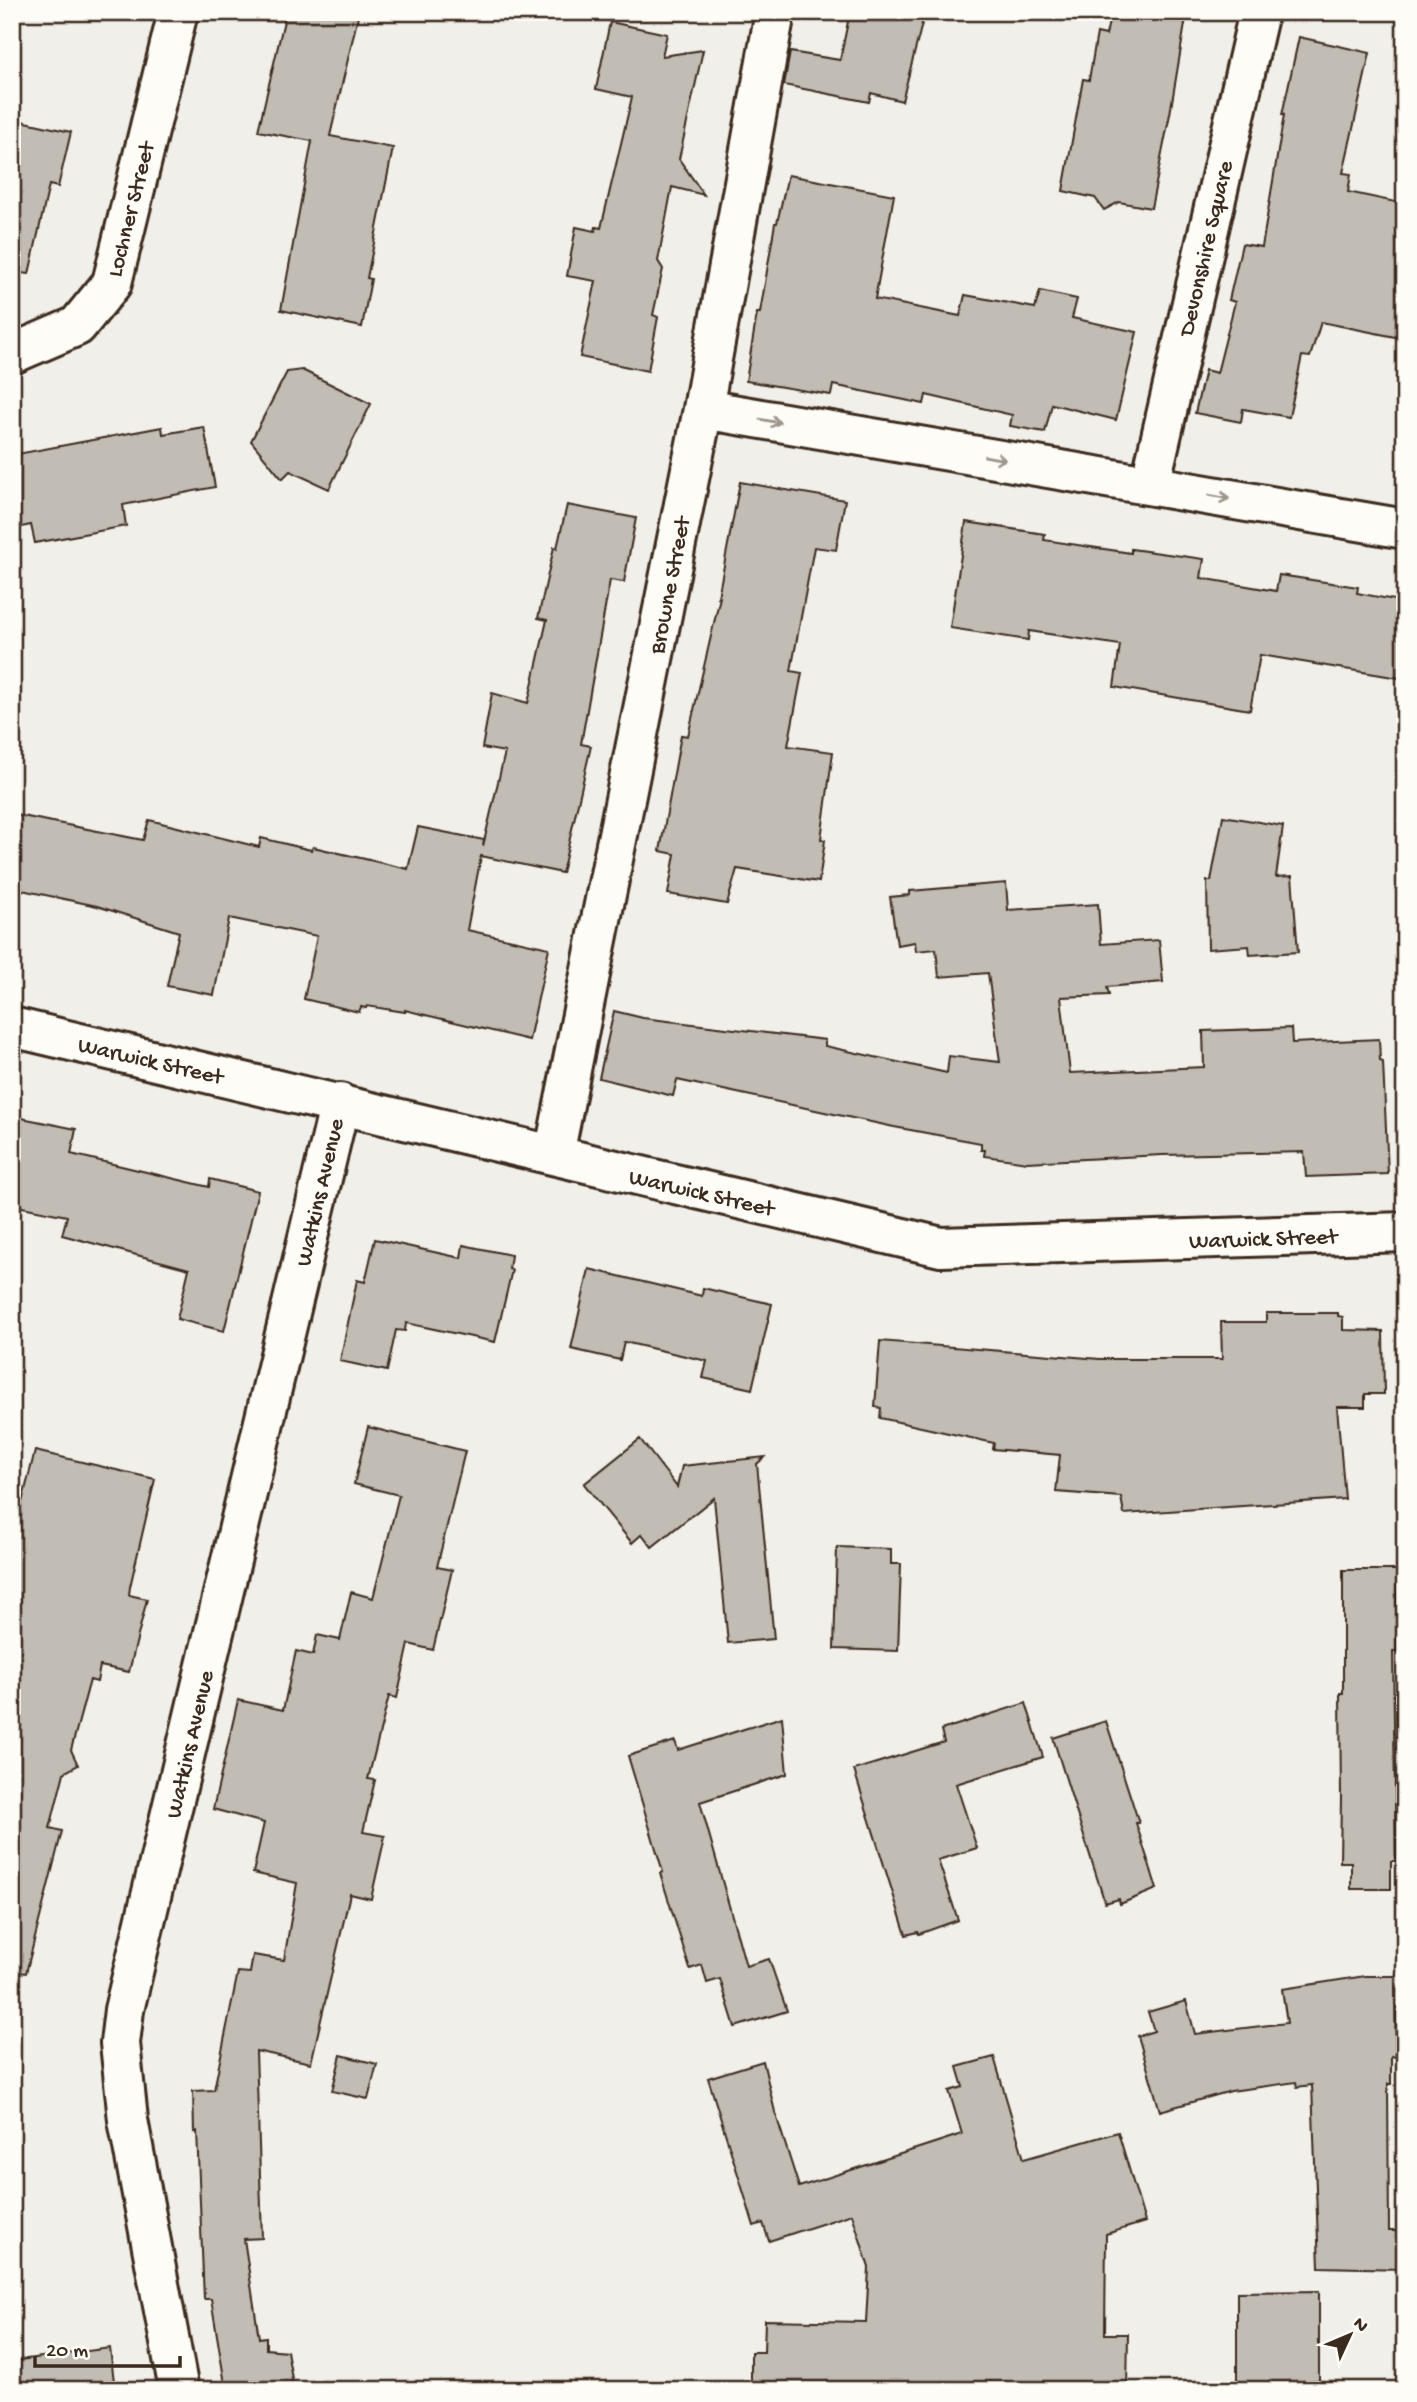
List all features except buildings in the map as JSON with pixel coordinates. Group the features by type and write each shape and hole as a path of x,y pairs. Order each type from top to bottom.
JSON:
{"street":[{"name":"Lochner Street","path":"18,349 77,326 112,283 178,12"},
{"name":"Browne Street","path":"554,1155 703,409 775,12"},
{"name":"Devonshire Square","path":"1150,485 1259,12"},
{"path":"703,409 1405,529"},
{"name":"Warwick Street","path":"12,1027 941,1247 1405,1232"},
{"name":"Watkins Avenue","path":"179,2390 128,2120 120,2043 124,2010 340,1103"}]}
